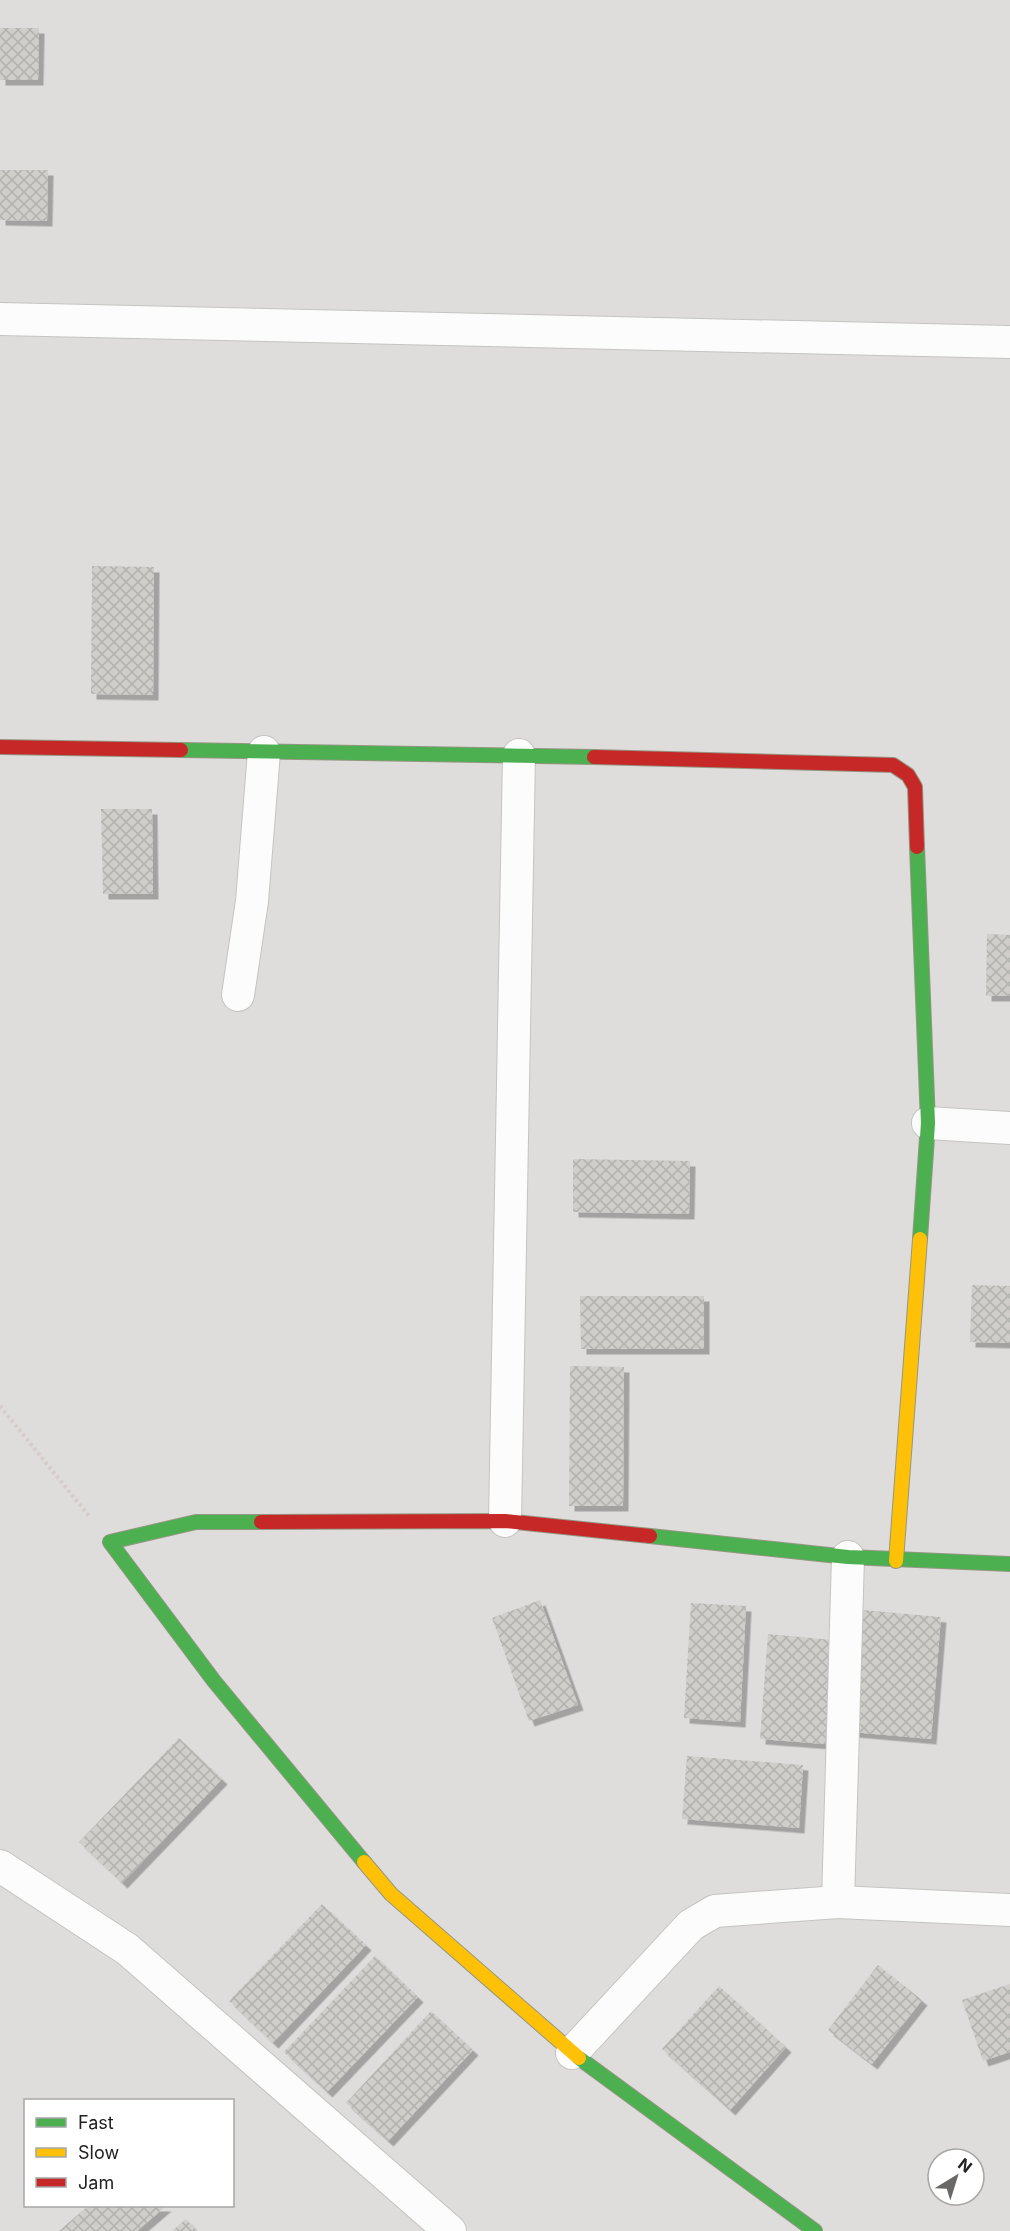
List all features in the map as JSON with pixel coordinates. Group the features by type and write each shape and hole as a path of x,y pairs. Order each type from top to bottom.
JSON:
{"street":[{"path":"0,319 1010,342"},
{"path":"0,747 519,755 893,765 908,775 915,787 928,1123 896,1561"},
{"path":"238,995 252,901 264,752"},
{"path":"505,1521 519,755"},
{"path":"928,1123 1010,1128"},
{"path":"815,2231 573,2053 392,1894 214,1681 110,1542 196,1522 505,1521 848,1557 896,1561 1010,1564"},
{"path":"837,1902 848,1557"},
{"path":"0,1866 127,1949 450,2231"},
{"path":"573,2053 691,1925 715,1911 837,1902 1010,1910"}],"path":[{"path":"0,1406 110,1542"}],"shaded area":[{"path":"0,0 1010,0 1010,2231 0,2231"}],"building":[{"path":"0,28 39,28 38,80 0,80"},
{"path":"0,170 48,170 47,221 0,220"},
{"path":"92,566 154,567 153,695 91,694"},
{"path":"101,809 152,809 153,894 103,894"},
{"path":"987,934 1010,935 1010,996 986,996"},
{"path":"573,1159 690,1161 689,1214 573,1212"},
{"path":"972,1285 1010,1286 1010,1343 970,1342"},
{"path":"580,1296 704,1296 704,1349 581,1349"},
{"path":"570,1366 624,1367 623,1506 569,1506"},
{"path":"540,1600 578,1705 529,1721 492,1618"},
{"path":"691,1603 746,1606 740,1722 684,1718"},
{"path":"863,1610 941,1617 931,1739 852,1732"},
{"path":"768,1634 833,1640 825,1744 760,1739"},
{"path":"179,1738 222,1779 122,1883 79,1842"},
{"path":"687,1756 803,1765 799,1828 682,1819"},
{"path":"322,1904 366,1945 273,2043 229,2001"},
{"path":"375,1956 418,1997 327,2092 284,2052"},
{"path":"878,1965 922,2000 872,2064 828,2030"},
{"path":"1010,1984 1010,2052 983,2061 962,2000"},
{"path":"719,1986 786,2047 730,2110 662,2049"},
{"path":"431,2011 473,2050 388,2141 346,2103"},
{"path":"87,2207 165,2207 137,2231 59,2231"},
{"path":"186,2219 197,2231 172,2231"}],"traffic: fast":[{"path":"181,750 594,757"},
{"path":"917,847 928,1123 920,1239"},
{"path":"261,1522 196,1522 110,1542 214,1681 364,1862"},
{"path":"650,1536 848,1557 1010,1564"},
{"path":"579,2058 815,2231"}],"traffic: slow":[{"path":"896,1561 920,1239"},
{"path":"364,1862 391,1894 579,2058"}],"traffic: jam":[{"path":"0,747 181,750"},
{"path":"594,757 893,765 908,775 915,787 917,847"},
{"path":"261,1522 505,1521 650,1536"}]}
